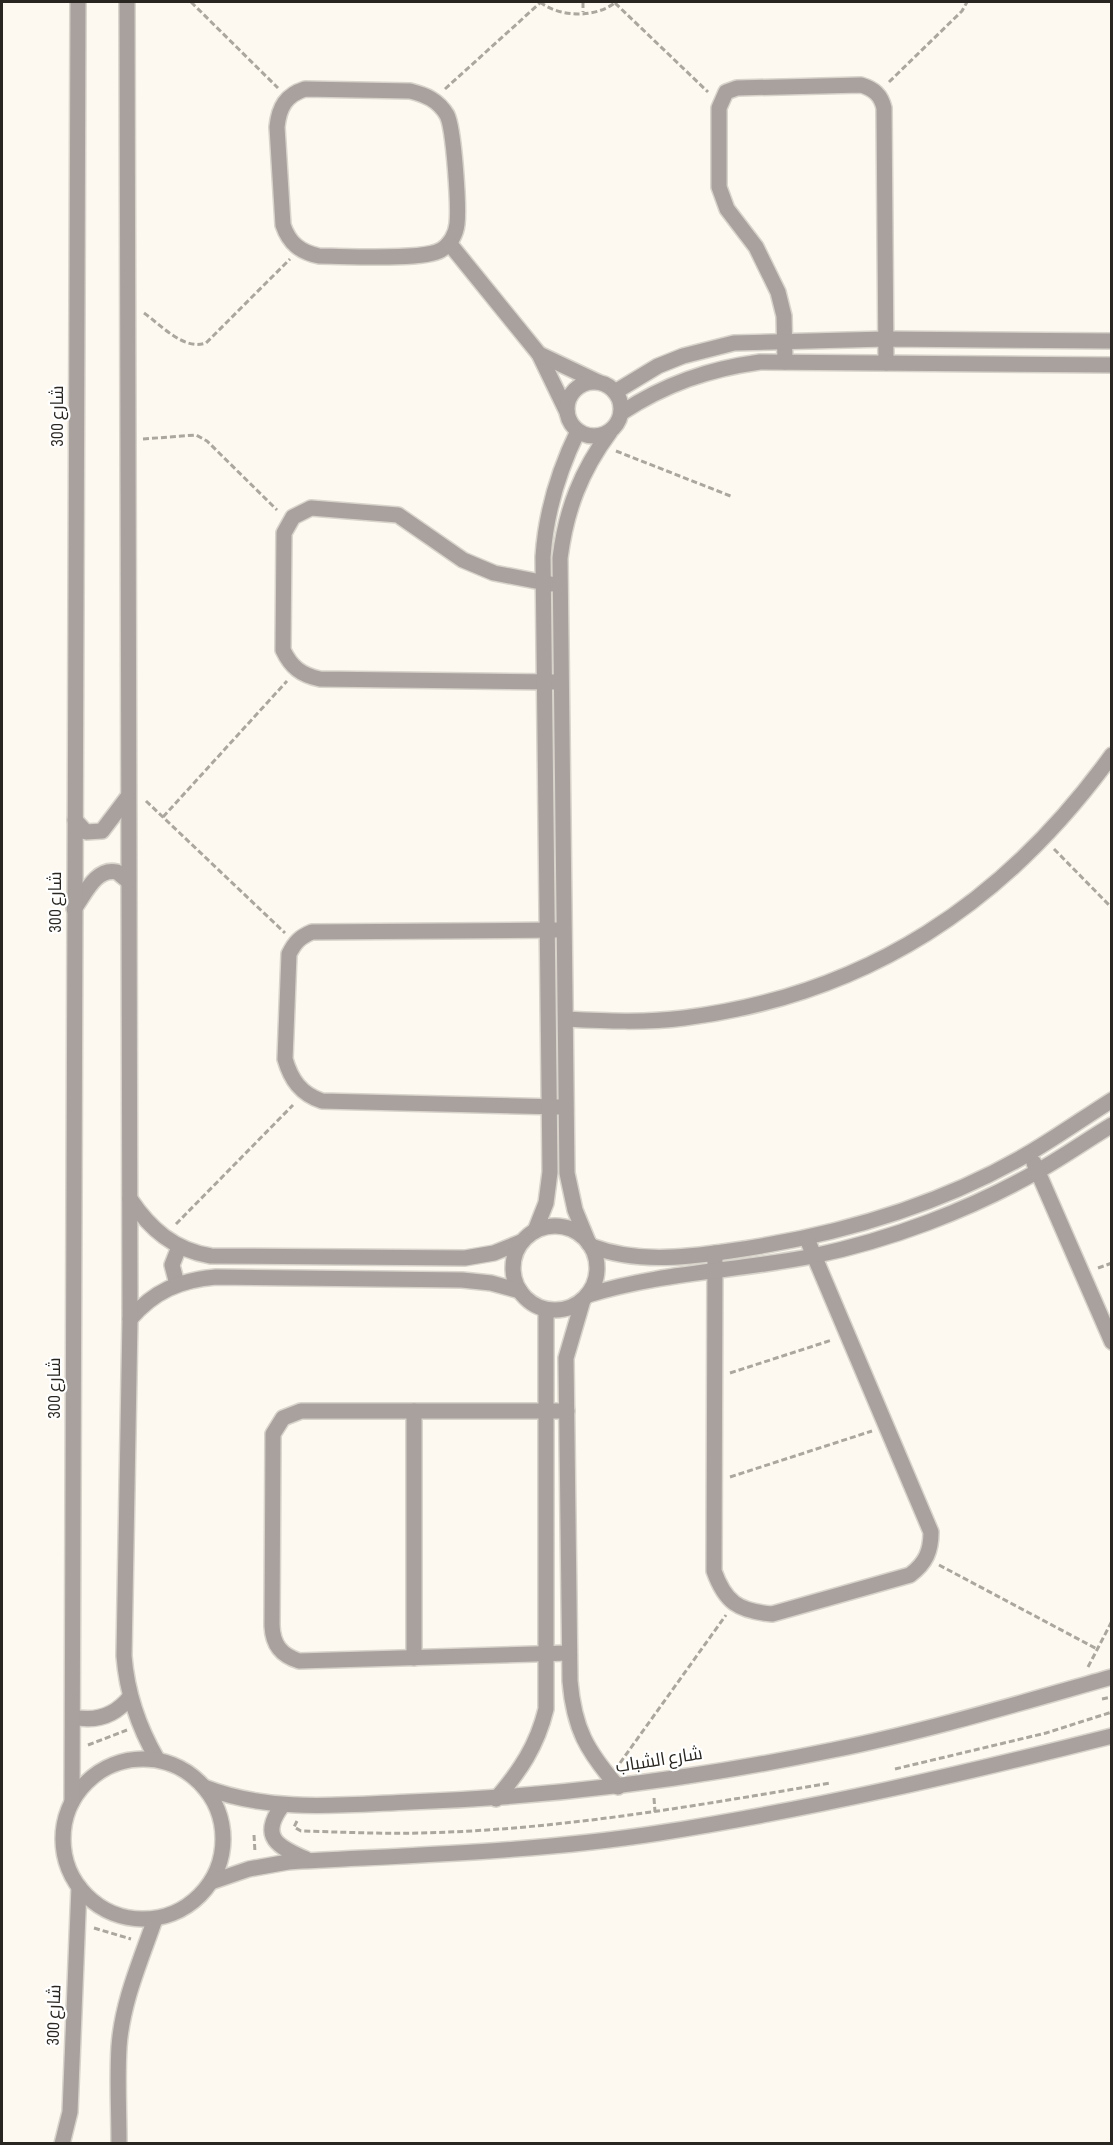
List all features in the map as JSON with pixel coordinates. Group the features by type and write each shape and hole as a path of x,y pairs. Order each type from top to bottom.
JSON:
{"street":[{"name":"شارع 300","path":"72,1802 78,2"},
{"path":"126,2 129,302 127,798 130,1320 124,1656 130,1697 140,1725 157,1759"},
{"path":"785,362 786,341 780,300 768,269 727,209 719,187 720,103 726,92 737,88 861,85 877,93 885,108 886,363"},
{"path":"305,89 410,91 433,100 448,117 452,132 457,224 449,243 441,250 420,255 318,256 299,249 287,237 283,225 277,127 278,115 288,97 305,89"},
{"path":"449,243 539,354 570,423 578,431 588,436 605,438"},
{"path":"615,392 658,366 691,354 734,343 886,339 1112,341"},
{"path":"539,354 615,392 621,413"},
{"path":"614,1782 582,1739 572,1712 569,1653 566,1358 586,1297 594,1286 597,1265 575,1210 567,1173 563,682 560,585 563,531 570,504 580,478 621,413 663,388 702,373 735,365 785,362 1112,365"},
{"path":"567,412 568,402 579,387 598,382"},
{"path":"535,1231 549,1187 544,539 556,479 578,431"},
{"path":"560,585 494,573 463,560 398,515 311,508 299,513 289,522 283,544 281,637 283,650 297,670 320,679 563,682"},
{"path":"566,1019 624,1022 740,1009 796,994 851,973 904,948 954,917 1000,881 1044,839 1081,797 1112,755"},
{"path":"75,820 86,832 102,831 127,798"},
{"path":"74,909 98,876 104,872 117,872 128,881"},
{"path":"564,930 312,932 295,943 289,954 285,1059 289,1074 305,1093 322,1101 566,1107"},
{"path":"130,1199 145,1221 163,1237 194,1254 211,1256 465,1258 494,1253 521,1242 535,1231 554,1226 574,1231 590,1245 611,1254 633,1257 715,1253 807,1239 899,1211 961,1187 1030,1153 1112,1100"},
{"path":"521,1242 516,1251 513,1272 520,1291 527,1300 546,1310 566,1309 586,1297 633,1282 815,1256 922,1223 996,1192 1038,1171 1112,1125"},
{"path":"1030,1153 1112,1342"},
{"path":"715,1253 714,1571 721,1589 734,1604 752,1613 771,1614 910,1575 926,1558 931,1546 931,1532 807,1239"},
{"path":"177,1284 172,1265 179,1246"},
{"path":"130,1320 151,1299 177,1284 216,1277 462,1280 491,1283 520,1291"},
{"path":"496,1799 529,1757 540,1734 546,1709 546,1310"},
{"path":"567,1411 301,1411 283,1418 273,1434 272,1614 273,1638 278,1649 287,1657 299,1661 569,1653"},
{"path":"414,1411 414,1658"},
{"name":"شارع الشباب","path":"204,1787 229,1797 282,1806 496,1799 614,1782 652,1781 834,1750 1112,1677"},
{"path":"73,1717 85,1720 111,1714 130,1697"},
{"path":"211,1882 268,1864 530,1847 657,1833 955,1775 1112,1736"},
{"path":"135,1759 157,1759 190,1774 204,1787 215,1804 222,1823 223,1844 220,1863 211,1882 187,1906 156,1918 134,1919 113,1913 94,1902 79,1887 70,1871 63,1836 72,1802 83,1786 98,1772 135,1759"},
{"path":"282,1806 272,1825 272,1835 277,1844 285,1850 308,1860"},
{"name":"شارع 300","path":"62,2144 70,2112 79,1887"},
{"path":"120,2144 119,2046 132,1980 156,1918"}],"path":[{"path":"191,2 288,97"},
{"path":"433,100 541,2 562,13 598,12 616,2 720,103"},
{"path":"583,2 583,12"},
{"path":"877,93 962,10 967,2"},
{"path":"129,302 185,343 199,345 212,338 299,249"},
{"path":"129,441 196,435 207,441 289,522"},
{"path":"605,438 733,497"},
{"path":"163,817 297,670"},
{"path":"127,782 295,943"},
{"path":"1044,839 1112,908"},
{"path":"163,1237 305,1093"},
{"path":"714,1378 848,1335"},
{"path":"714,1482 887,1427"},
{"path":"926,1558 1097,1649"},
{"path":"614,1782 734,1604"},
{"path":"1078,1687 1112,1621"},
{"path":"886,1771 1046,1733 1112,1712"},
{"path":"72,1751 140,1725"},
{"path":"652,1781 657,1833"},
{"path":"301,1831 419,1833 536,1826 655,1812 840,1781"},
{"path":"77,1925 115,1934 146,1946"}]}
